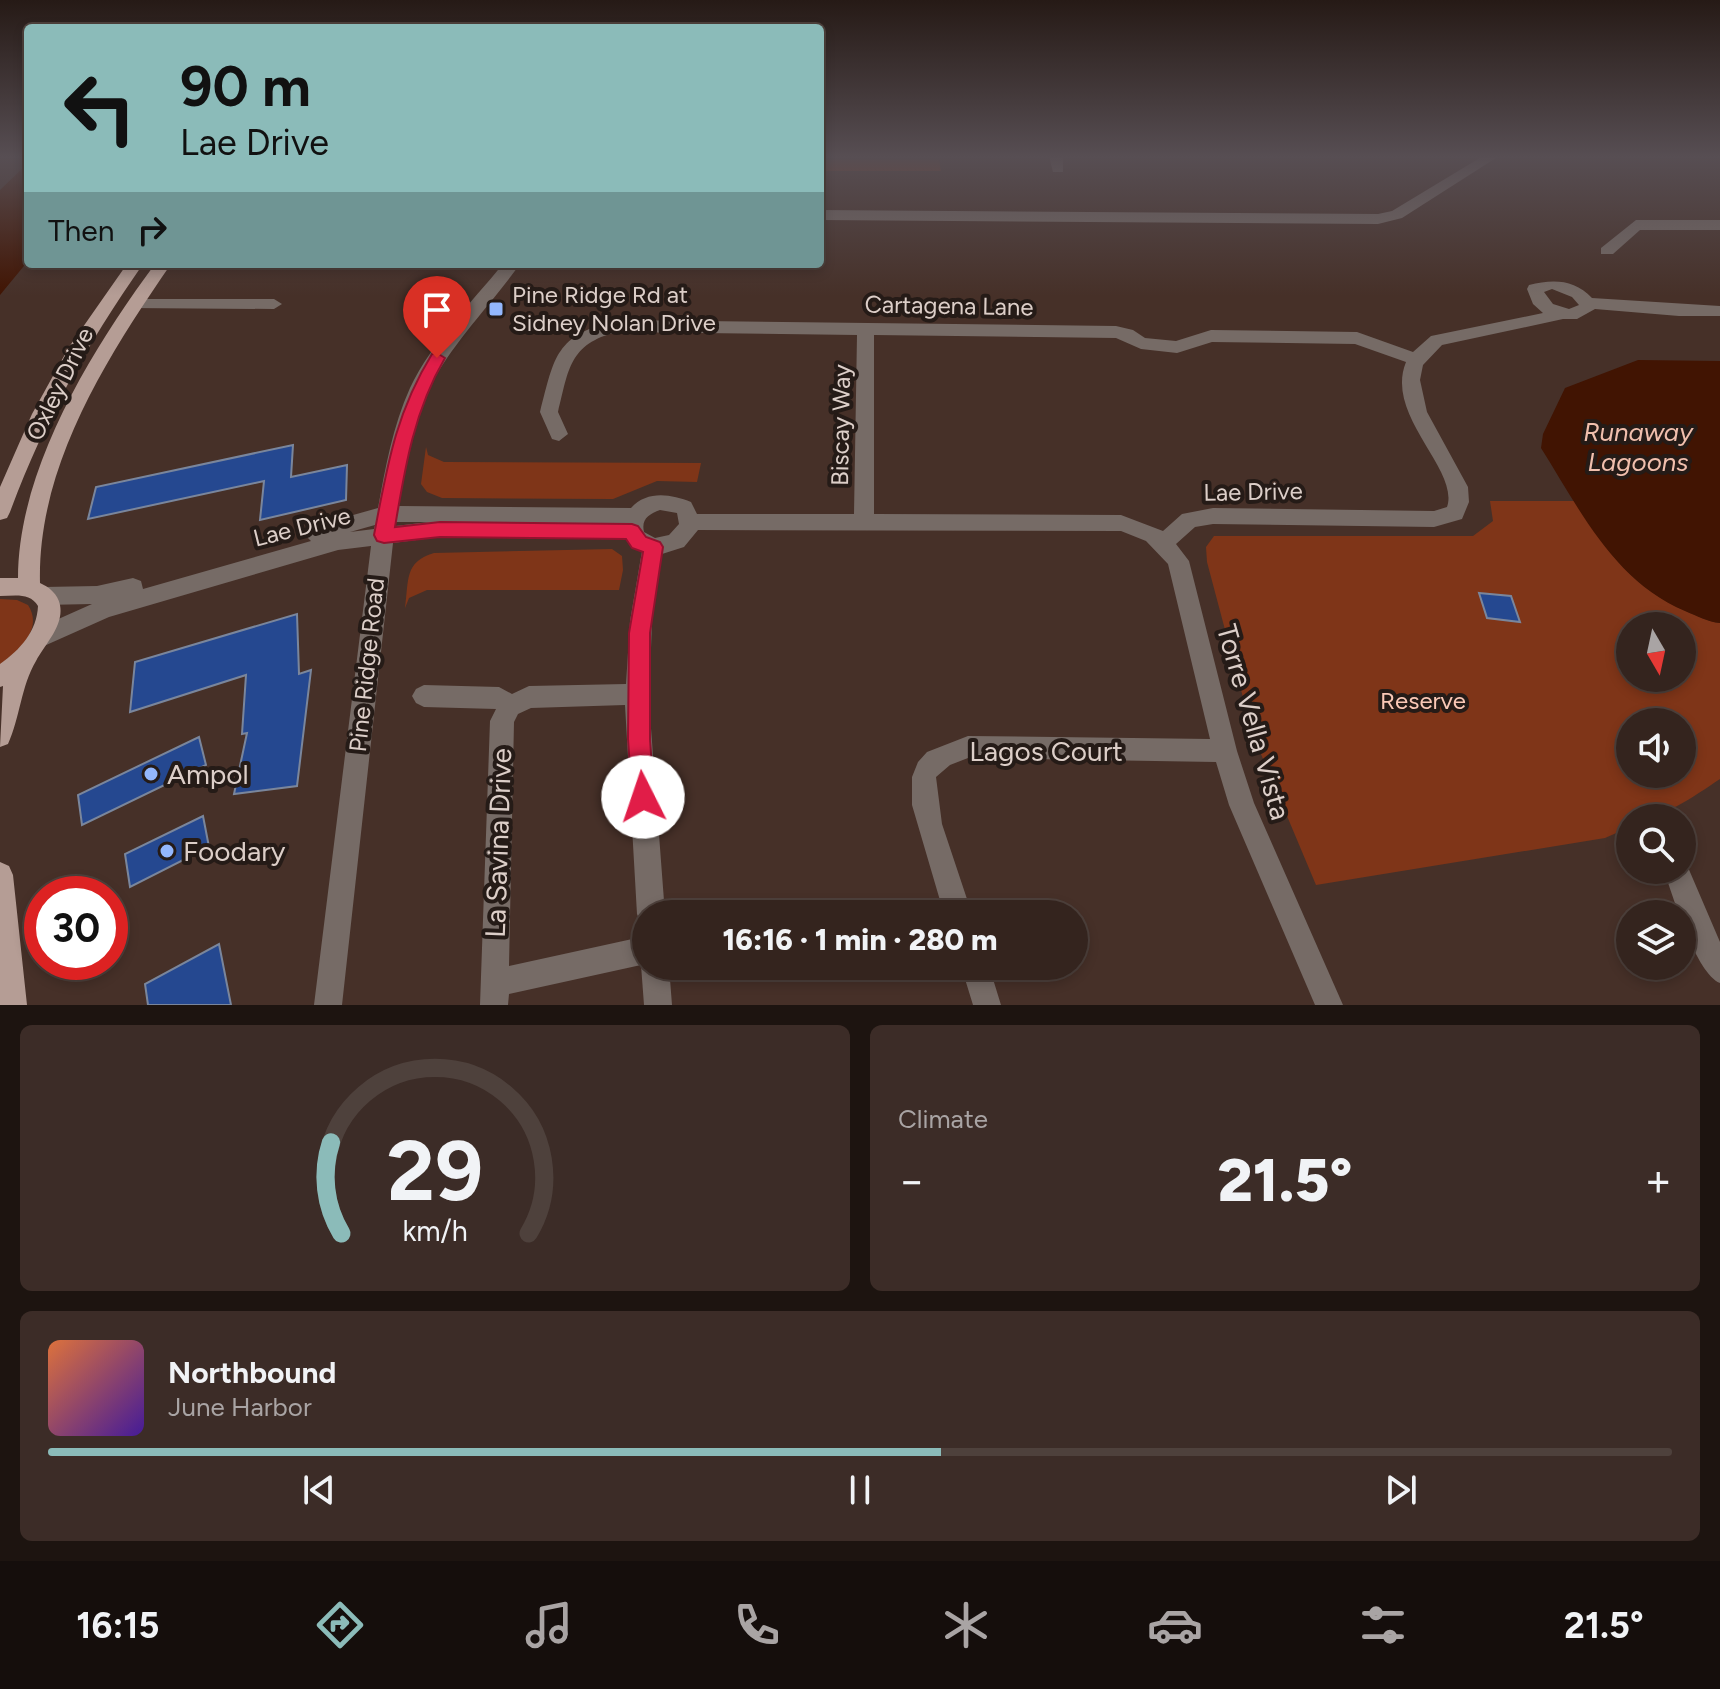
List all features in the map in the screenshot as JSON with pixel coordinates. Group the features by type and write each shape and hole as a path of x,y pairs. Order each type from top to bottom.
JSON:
{"main road":[{"name":"Oxley Drive","path":"0,512 28,443 70,361 132,268"},
{"name":"Oxley Drive","path":"44,636 51,613 36,592 31,542 60,449 97,368 160,268"},
{"path":"0,587 36,592"},
{"path":"0,736 12,688 26,658 44,636"},
{"path":"0,677 26,658"},
{"path":"0,875 13,1005"}],"street":[{"path":"824,215 1378,219 1397,215 1416,203"},
{"path":"1607,251 1636,225 1720,225"},
{"name":"Pine Ridge Road","path":"328,1005 385,525 396,462 419,389 452,337 509,268"},
{"path":"1562,314 1541,304 1536,299 1535,289 1553,284 1578,293 1587,303 1668,311 1720,311"},
{"path":"1418,360 1437,340 1519,321 1579,314 1587,308 1587,303"},
{"path":"135,304 274,304"},
{"path":"1519,321 1541,304"},
{"name":"Cartagena Lane","path":"559,434 549,412 568,348 595,330 617,326 1116,332 1127,334 1141,343 1169,347 1211,336 1357,338 1418,360"},
{"name":"Biscay Way","path":"864,523 866,329"},
{"name":"Lae Drive","path":"1165,542 1189,520 1213,516 1434,519 1455,513 1459,502 1458,487 1416,408 1412,369 1418,360"},
{"path":"669,502 684,508 690,522 689,529 679,541 653,547 639,542 633,524 650,505 669,502"},
{"path":"690,522 1121,523 1147,529 1165,542"},
{"name":"Lae Drive","path":"36,592 83,597 120,591 385,525 440,529 633,524"},
{"name":"Lae Drive","path":"44,636 104,609 385,525"},
{"name":"Torre Vella Vista","path":"1165,542 1178,561 1225,751 1242,805 1329,1005"},
{"path":"650,900 639,739 639,694 640,633 653,547"},
{"path":"424,696 499,698 510,706 529,697 639,694"},
{"name":"La Savina Drive","path":"510,706 502,721 494,994 632,954"},
{"name":"Lagos Court","path":"954,900 923,802 924,776 942,755 968,747 1225,751"},
{"path":"1682,884 1700,933 1720,969"},
{"path":"656,980 658,1005"},
{"path":"979,980 987,1005"}],"green space":[{"path":"426,447 428,455 444,462 701,463 697,482 657,481 613,499 442,498 427,492 421,484"},
{"name":"Reserve","path":"1490,501 1575,501 1598,537 1623,567 1652,593 1689,612 1616,612 1616,692 1696,692 1696,616 1720,623 1720,779 1680,804 1616,804 1616,833 1605,838 1316,885 1253,735 1207,562 1206,547 1214,536 1473,536 1493,521"},
{"path":"612,549 622,556 619,590 427,590 409,598 405,608 413,567 417,561 434,553"},
{"path":"0,599 17,600 28,605 33,623 27,639 0,665"}],"water":[{"path":"0,203 24,203 24,266 0,295"},
{"name":"Runaway Lagoons","path":"1638,360 1720,361 1720,623 1698,617 1696,612 1685,611 1638,582 1601,542 1585,519 1541,448 1543,434 1565,388"}],"building":[{"path":"293,445 291,477 347,465 346,500 260,520 264,481 88,519 96,487"},
{"path":"1479,593 1511,596 1520,622 1487,618"},
{"path":"297,614 299,674 311,670 297,786 234,794 247,733 242,734 246,675 130,712 135,662"},
{"path":"199,737 206,765 82,825 78,795"},
{"name":"Foodary","path":"203,816 209,847 130,887 125,854"},
{"path":"219,944 231,1005 148,1005 145,984"}],"place":[{"name":"Pine Ridge Rd at Sidney Nolan Drive","path":"496,309"},
{"name":"Ampol","path":"151,774"},
{"name":"Foodary","path":"167,851"}],"route":[{"path":"437,358 419,389 402,439 384,535 440,529 632,531 639,542 653,547 640,633 639,739 643,797"}]}
